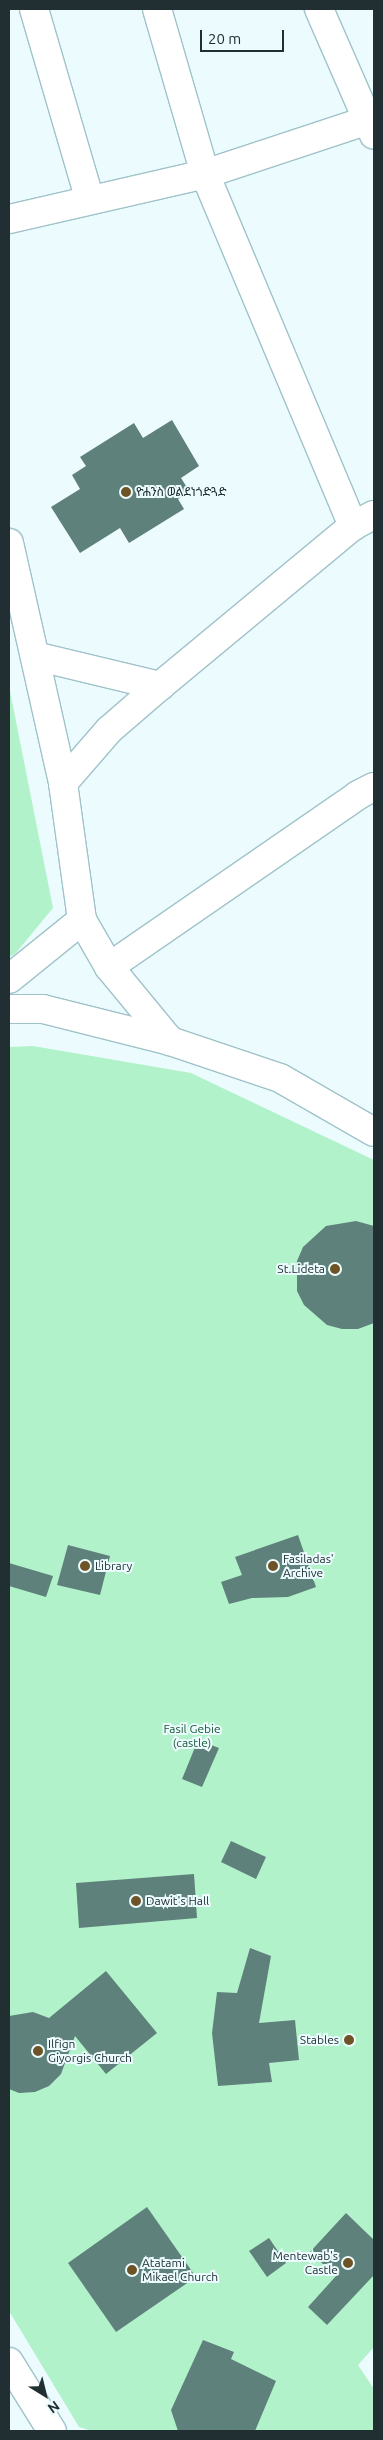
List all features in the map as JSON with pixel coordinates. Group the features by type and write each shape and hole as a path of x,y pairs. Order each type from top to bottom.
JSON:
{"street":[{"path":"34,9 90,200"},
{"path":"63,783 109,730 160,686 364,520 205,174 157,9"},
{"path":"9,220 205,174 372,125 319,9"},
{"path":"9,543 63,783 82,920 109,967 170,1041"},
{"path":"35,656 160,686"},
{"path":"109,967 358,795 374,787"},
{"path":"9,979 82,920"},
{"path":"9,1009 43,1009 170,1041 280,1078 374,1132"},
{"path":"9,2362 52,2431"}],"green space":[{"path":"9,686 53,908 15,954 9,957"},
{"name":"Fasil Gebie (castle)","path":"33,1046 191,1073 374,1160 374,2347 358,2365 374,2389 374,2431 92,2431 79,2427 9,2311 9,1047"}],"building":[{"path":"172,420 199,466 181,478 190,492 178,499 184,509 129,543 120,528 80,553 51,507 80,489 72,475 86,466 80,457 134,423 143,438"},
{"name":"St.Lideta","path":"356,1221 374,1226 374,1323 358,1329 342,1329 327,1325 304,1305 297,1291 297,1261 303,1247 326,1226"},
{"name":"Fasiladas' Archive","path":"298,1535 316,1587 288,1597 252,1598 229,1604 221,1582 242,1575 235,1557"},
{"name":"Library","path":"68,1545 110,1556 100,1595 57,1585"},
{"path":"9,1563 53,1576 46,1597 9,1586"},
{"path":"198,1740 219,1748 202,1787 182,1779"},
{"path":"231,1841 266,1857 256,1879 221,1862"},
{"name":"Dawit's Hall","path":"194,1874 197,1918 79,1928 76,1883"},
{"path":"250,1948 271,1956 259,2023 295,2020 299,2060 269,2063 272,2082 218,2086 212,2033 217,1992 237,1993"},
{"path":"106,1971 157,2033 106,2074 75,2036 61,2074 49,2086 35,2092 19,2093 9,2089 9,2016 33,2012 49,2018"},
{"name":"Atatami Mikael Church","path":"147,2207 196,2277 116,2332 68,2263"},
{"name":"Mentewab's Castle","path":"346,2213 374,2240 374,2275 327,2325 308,2307 336,2276 310,2252"},
{"path":"269,2238 286,2263 267,2277 249,2251"},
{"path":"203,2340 234,2352 231,2359 276,2381 255,2431 178,2431 171,2410"}],"place":[{"name":"ዮሐንስ ወልደነጎድጓድ","path":"126,492"},
{"name":"St.Lideta","path":"335,1269"},
{"name":"Library","path":"85,1566"},
{"name":"Fasiladas' Archive","path":"273,1566"},
{"name":"Dawit's Hall","path":"136,1901"},
{"name":"Stables","path":"349,2040"},
{"name":"Ilfign Giyorgis Church","path":"38,2051"},
{"name":"Mentewab's Castle","path":"348,2263"},
{"name":"Atatami Mikael Church","path":"132,2270"}]}
